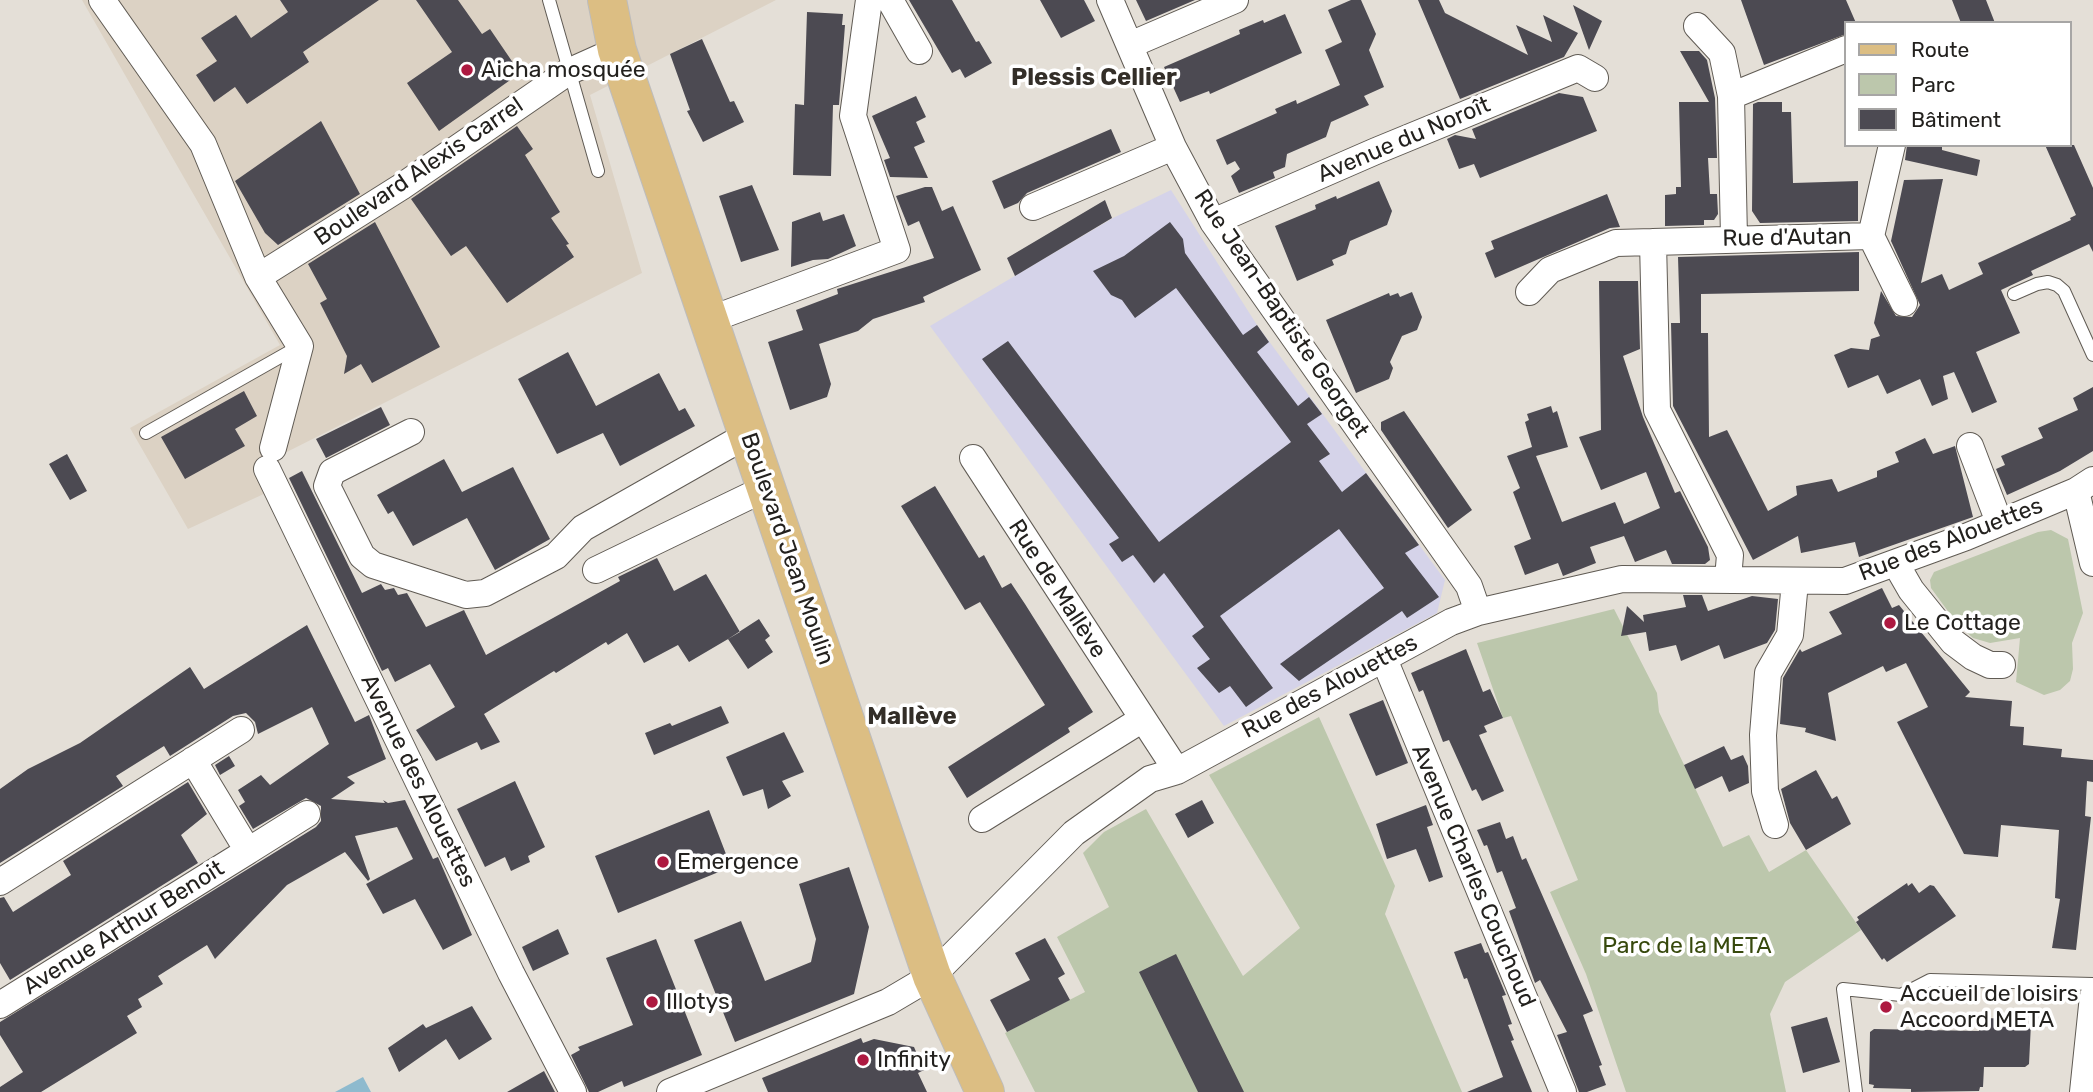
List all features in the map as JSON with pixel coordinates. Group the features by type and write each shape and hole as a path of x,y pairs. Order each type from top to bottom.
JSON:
{"main road":[{"name":"Boulevard Jean Moulin","path":"607,0 618,50 932,976 985,1092"}],"street":[{"path":"103,0 203,144 258,277 300,346"},
{"path":"709,320 897,250 853,116 869,0"},
{"path":"890,0 919,51"},
{"name":"Rue Jean-Baptiste Georget","path":"1110,0 1173,146 1213,222 1469,586 1478,612"},
{"path":"1130,45 1235,0"},
{"path":"1697,26 1722,53 1731,96 1734,238"},
{"name":"Boulevard Alexis Carrel","path":"258,277 401,187 568,72 618,50"},
{"path":"1731,96 1844,50"},
{"name":"Avenue du Noroît","path":"1213,222 1578,68 1595,78"},
{"path":"1032,207 1173,146"},
{"name":"Rue d'Autan","path":"1529,292 1550,271 1616,243 1871,236 1892,147"},
{"path":"1871,236 1905,303"},
{"path":"1653,242 1657,410 1730,555 1728,579"},
{"name":"Avenue des Alouettes","path":"300,346 270,458 511,973 573,1092"},
{"path":"411,432 332,472 327,486 362,556 373,565 466,595 485,593 556,556 583,528 747,435"},
{"path":"1970,446 1998,522"},
{"name":"Rue de Mallève","path":"973,458 1141,720 1177,771"},
{"path":"2084,485 2093,564"},
{"name":"Rue des Alouettes","path":"670,1092 888,1002 932,976 1074,832 1150,779 1177,771 1451,622 1478,612 1622,579 1844,581 1896,564 2084,485"},
{"path":"596,570 766,488"},
{"path":"1896,564 1911,590 1953,642 1973,657 1990,665 2002,666"},
{"path":"1774,825 1765,791 1763,735 1768,673 1790,635 1795,582"},
{"name":"Avenue Charles Couchoud","path":"1384,659 1563,1092"},
{"path":"982,819 1141,720"},
{"path":"0,882 241,730"},
{"name":"Avenue Arthur Benoit","path":"193,760 248,851"},
{"name":"Avenue Arthur Benoit","path":"0,1005 307,814"},
{"path":"2083,1092 2093,996"}],"lane":[{"path":"549,0 598,172"},
{"path":"2014,294 2037,284 2048,282 2057,285 2063,291 2093,355"},
{"path":"146,433 300,346"},
{"path":"1856,1092 1843,989 1901,995 1930,980 2093,984"}],"shaded area":[{"path":"82,0 776,0 590,95 642,273 257,467 268,492 188,529 130,428 280,345"},
{"path":"1171,190 1257,325 1445,580 1437,613 1224,726 930,326 1113,218"},
{"path":"363,1077 371,1092 335,1092"}],"green space":[{"path":"2051,530 2068,539 2083,613 2072,643 2073,669 2070,681 2060,690 2044,695 2016,682 2020,638 1990,643 1973,638 1958,625 1931,588 1930,580 1934,572 2038,532"},
{"name":"Parc de la META","path":"1614,609 1657,693 1659,712 1723,847 1749,835 1769,872 1806,850 1861,930 1785,982 1770,1014 1786,1092 1626,1092 1586,974 1550,892 1578,880 1511,716 1503,718 1477,643"},
{"path":"1319,717 1395,886 1385,914 1462,1092 1035,1092 1005,1033 1085,992 1057,937 1109,907 1083,853 1104,832 1146,809 1243,976 1300,928 1209,775"}],"building":[{"path":"280,0 379,0 303,52 309,62 247,104 235,87 214,102 196,75 217,61 201,38 236,15 251,38 288,12"},
{"name":"Aicha mosquée","path":"416,0 458,0 482,34 490,29 520,73 439,131 407,83 452,52"},
{"path":"909,0 952,0 976,42 979,41 992,63 965,78 960,69 952,73"},
{"path":"1040,0 1084,0 1095,21 1061,38"},
{"path":"1136,0 1195,0 1146,21"},
{"path":"1351,0 1361,0 1376,34 1369,50 1384,87 1364,96 1369,105 1331,122 1326,137 1287,154 1285,167 1273,172 1275,178 1239,193 1231,176 1240,169 1235,161 1227,165 1216,140 1277,113 1275,109 1296,100 1297,104 1340,85 1325,50 1342,42 1328,10"},
{"path":"1418,0 1439,0 1445,13 1528,55 1516,25 1552,42 1543,15 1578,33 1564,57 1460,99"},
{"path":"1741,0 1846,0 1855,21 1844,21 1844,35 1764,65"},
{"path":"1952,0 1986,0 1994,21 1960,21"},
{"path":"1573,5 1602,21 1589,50"},
{"path":"807,12 843,14 842,25 845,25 839,105 833,105 831,176 793,175 795,104 804,105"},
{"path":"1285,14 1302,53 1210,94 1209,91 1180,102 1164,67 1240,34 1239,30"},
{"path":"702,39 730,102 734,101 744,122 703,142 687,111 690,110 670,54"},
{"path":"1680,51 1699,51 1707,60 1715,98 1717,158 1708,158 1710,194 1717,194 1718,214 1714,220 1704,220 1704,225 1665,226 1665,195 1676,194 1676,187 1681,187 1679,102 1709,102"},
{"path":"1559,93 1583,97 1597,131 1480,178 1474,164 1459,169 1447,139 1455,135 1476,139 1472,129"},
{"path":"916,96 926,117 916,122 925,142 914,147 928,178 890,177 884,160 890,158 872,116"},
{"path":"1782,102 1782,112 1791,112 1793,183 1858,181 1858,221 1760,223 1752,211 1753,104"},
{"path":"321,121 360,194 278,245 265,233 235,181"},
{"path":"517,126 533,149 525,155 560,212 551,218 569,244 566,245 574,257 507,303 466,246 451,256 411,199"},
{"path":"1111,129 1121,152 1027,193 1018,203 1004,209 992,181"},
{"path":"2074,145 2093,188 2093,252 2089,244 2031,271 2033,275 2001,290 2020,333 1976,352 1997,402 1972,413 1954,372 1943,376 1948,399 1932,406 1920,379 1887,394 1878,375 1848,388 1834,355 1851,348 1869,350 1871,339 1880,336 1874,323 1881,291 1896,316 1912,317 1920,305 1891,241 1904,180 1943,179 1921,283 1942,274 1949,290 1983,274 1978,263 2071,220 2070,218 2076,215 2046,147"},
{"path":"1907,147 1942,147 1942,150 1980,160 1977,176 1905,160"},
{"path":"1379,181 1392,211 1387,225 1350,241 1346,254 1332,260 1334,265 1297,281 1275,226 1316,209 1315,205 1336,196 1337,199"},
{"path":"752,185 779,250 741,262 719,196"},
{"path":"932,187 942,211 953,206 981,270 923,297 925,302 873,319 858,331 819,344 831,384 827,397 790,410 768,342 803,330 796,310 838,294 837,289 934,258 919,221 908,226 896,196"},
{"path":"1607,194 1620,227 1610,228 1495,278 1485,253 1494,249 1491,241"},
{"path":"1105,200 1112,218 1015,276 1007,258"},
{"path":"820,212 823,221 844,214 856,246 828,259 813,260 791,267 792,222"},
{"path":"375,222 440,347 372,383 361,364 344,374 347,356 320,303 327,299 308,264"},
{"path":"1170,222 1183,239 1185,253 1243,335 1257,325 1269,342 1257,352 1298,406 1309,397 1322,414 1307,424 1330,454 1319,461 1342,492 1366,473 1419,545 1405,553 1439,597 1407,618 1402,611 1299,681 1280,664 1384,588 1339,529 1220,616 1273,688 1246,707 1230,686 1219,693 1197,668 1210,659 1192,636 1204,627 1164,573 1154,583 1133,555 1122,562 1109,544 1119,538 982,359 1008,341 1159,542 1291,442 1176,288 1135,318 1122,300 1111,295 1093,271 1124,256"},
{"path":"1859,252 1859,291 1701,294 1701,333 1708,333 1709,437 1727,430 1768,511 1797,495 1796,486 1832,479 1838,492 1877,477 1877,471 1899,462 1895,452 1925,438 1933,454 1955,446 1973,517 1859,557 1855,542 1801,553 1798,536 1753,560 1673,406 1671,323 1680,323 1678,257"},
{"path":"1599,281 1638,281 1640,349 1623,356 1643,417 1675,493 1680,491 1708,547 1710,560 1705,564 1672,564 1666,550 1635,562 1624,536 1590,547 1596,563 1563,576 1558,563 1525,575 1514,546 1531,539 1513,492 1520,488 1507,456 1532,447 1525,422 1529,420 1527,414 1551,406 1553,413 1557,411 1568,447 1536,456 1562,522 1615,502 1624,524 1660,508 1646,472 1601,490 1579,437 1601,430"},
{"path":"1412,292 1422,317 1417,330 1402,336 1390,362 1393,368 1389,379 1356,393 1326,320 1389,293 1390,296 1398,293 1400,297"},
{"path":"568,352 596,406 659,373 679,411 685,408 695,426 620,466 603,433 557,454 518,379"},
{"path":"2093,387 2093,451 2060,471 2007,495 1996,469 2005,465 2001,456 2043,438 2038,428 2078,410 2073,398"},
{"path":"244,391 257,416 235,429 245,446 185,479 161,437"},
{"path":"381,407 390,425 326,458 316,439"},
{"path":"1404,411 1472,510 1448,528 1381,430 1381,422"},
{"path":"67,454 87,491 70,500 49,464"},
{"path":"444,459 462,492 513,467 550,539 495,570 467,518 413,546 393,511 388,514 377,495"},
{"path":"302,471 362,593 381,584 385,590 394,588 398,595 407,593 426,627 464,610 486,655 620,581 618,577 657,558 674,591 706,574 740,632 689,662 678,645 644,663 627,633 608,645 606,642 556,673 554,671 484,714 500,742 481,750 477,742 436,761 416,730 455,707 430,664 395,682 388,668 382,671 289,478"},
{"path":"935,486 979,558 984,555 1002,588 1011,583 1093,712 1068,728 1070,732 967,798 948,767 1045,705 980,602 965,610 901,506"},
{"path":"1882,588 1892,608 1899,605 1970,692 1965,697 2012,701 2010,726 2024,727 2023,745 2062,749 2061,757 2093,760 2093,782 2087,781 2085,816 2091,817 2076,950 2052,948 2060,899 2055,898 2059,830 2001,825 1998,857 1964,854 1897,722 1928,707 1906,663 1886,672 1883,666 1828,693 1836,741 1805,732 1806,728 1780,724 1783,678 1800,649 1802,652 1842,634 1829,612"},
{"path":"1683,595 1702,595 1708,611 1752,596 1778,599 1775,630 1767,643 1724,659 1719,645 1681,661 1676,645 1649,651 1646,632 1621,636 1627,606 1644,622 1643,615 1686,607"},
{"path":"759,619 770,636 765,640 773,652 748,669 728,639"},
{"path":"307,625 355,722 369,715 386,759 347,777 355,783 331,799 385,803 383,800 388,803 405,800 433,859 438,857 472,935 443,950 415,899 383,914 366,884 413,859 397,827 355,836 370,879 368,881 345,852 287,885 215,959 207,945 158,976 163,984 138,999 142,1007 127,1016 137,1033 41,1092 0,1092 0,1087 23,1072 0,1035 0,1022 316,827 321,821 321,806 306,798 253,829 239,806 245,802 238,790 261,775 270,785 329,744 312,707 258,734 255,722 246,713 233,716 170,756 164,746 116,776 123,786 0,863 0,789 28,769 80,743 190,667 204,689"},
{"path":"1466,649 1483,692 1490,689 1503,718 1484,726 1487,732 1479,735 1504,791 1482,801 1476,789 1472,791 1449,740 1443,742 1423,690 1419,692 1411,673"},
{"path":"1383,700 1408,763 1376,776 1349,714"},
{"path":"721,706 729,723 654,755 645,733 670,723 672,726"},
{"path":"784,732 804,772 782,781 791,796 768,809 763,789 743,796 726,757"},
{"path":"1724,746 1731,760 1743,755 1748,766 1749,783 1729,792 1722,776 1695,789 1684,765"},
{"path":"229,756 235,766 220,775 215,765"},
{"path":"1816,770 1832,799 1837,796 1851,824 1806,850 1790,823 1781,789"},
{"path":"515,781 545,847 528,856 530,862 511,871 505,857 485,867 457,809"},
{"path":"188,782 207,814 181,835 198,863 10,980 0,963 0,898 4,897 13,912 71,875 63,861"},
{"path":"1202,800 1214,823 1188,838 1175,814"},
{"path":"1426,805 1433,825 1427,827 1443,877 1429,882 1416,849 1387,859 1376,824"},
{"name":"Emergence","path":"709,810 731,867 618,913 595,856"},
{"path":"1500,822 1506,839 1513,836 1522,860 1526,858 1593,1011 1583,1015 1602,1065 1599,1066 1606,1085 1587,1092 1579,1092 1557,1035 1567,1032 1540,980 1535,983 1509,911 1516,908 1502,871 1497,873 1487,845 1484,846 1477,830"},
{"path":"849,867 869,927 854,994 735,1042 694,940 741,921 765,981 811,962 816,939 799,884"},
{"path":"1907,883 1908,886 1912,883 1919,893 1930,885 1934,886 1956,916 1887,962 1884,958 1882,960 1856,922 1859,920 1857,917"},
{"path":"558,929 569,954 533,971 522,947"},
{"path":"1045,938 1065,974 1058,978 1070,1000 1007,1032 990,1000 1030,980 1015,953"},
{"name":"Illotys","path":"656,939 702,1055 624,1087 622,1081 598,1092 589,1092 571,1055 580,1050 578,1047 633,1025 606,958"},
{"path":"1481,943 1485,953 1488,952 1506,995 1502,996 1512,1024 1508,1025 1514,1040 1511,1041 1532,1092 1467,1092 1503,1077 1467,978 1464,979 1454,952"},
{"path":"1176,954 1244,1092 1198,1092 1139,972"},
{"path":"472,1006 492,1039 459,1060 446,1039 399,1072 388,1048 423,1024 426,1028"},
{"path":"1827,1017 1840,1062 1803,1073 1791,1027"},
{"path":"1980,1018 2027,1019 2026,1023 2031,1023 2029,1064 2025,1067 1984,1067 1983,1087 1980,1087 1979,1091 1911,1092 1911,1089 1873,1088 1874,1085 1869,1084 1870,1032 1874,1029 1979,1031"},
{"name":"Infinity","path":"861,1038 863,1043 874,1039 914,1047 924,1070 918,1073 927,1092 768,1092 762,1078"},
{"path":"544,1071 555,1092 507,1092"}],"place":[{"name":"Aicha mosquée","path":"467,70"},
{"name":"Le Cottage","path":"1890,623"},
{"name":"Emergence","path":"663,862"},
{"name":"Illotys","path":"652,1002"},
{"name":"Accueil de loisirs Accoord META","path":"1886,1007"},
{"name":"Infinity","path":"863,1060"}],"district":[{"name":"Plessis Cellier","path":"1094,78"},
{"name":"Mallève","path":"912,717"}]}
